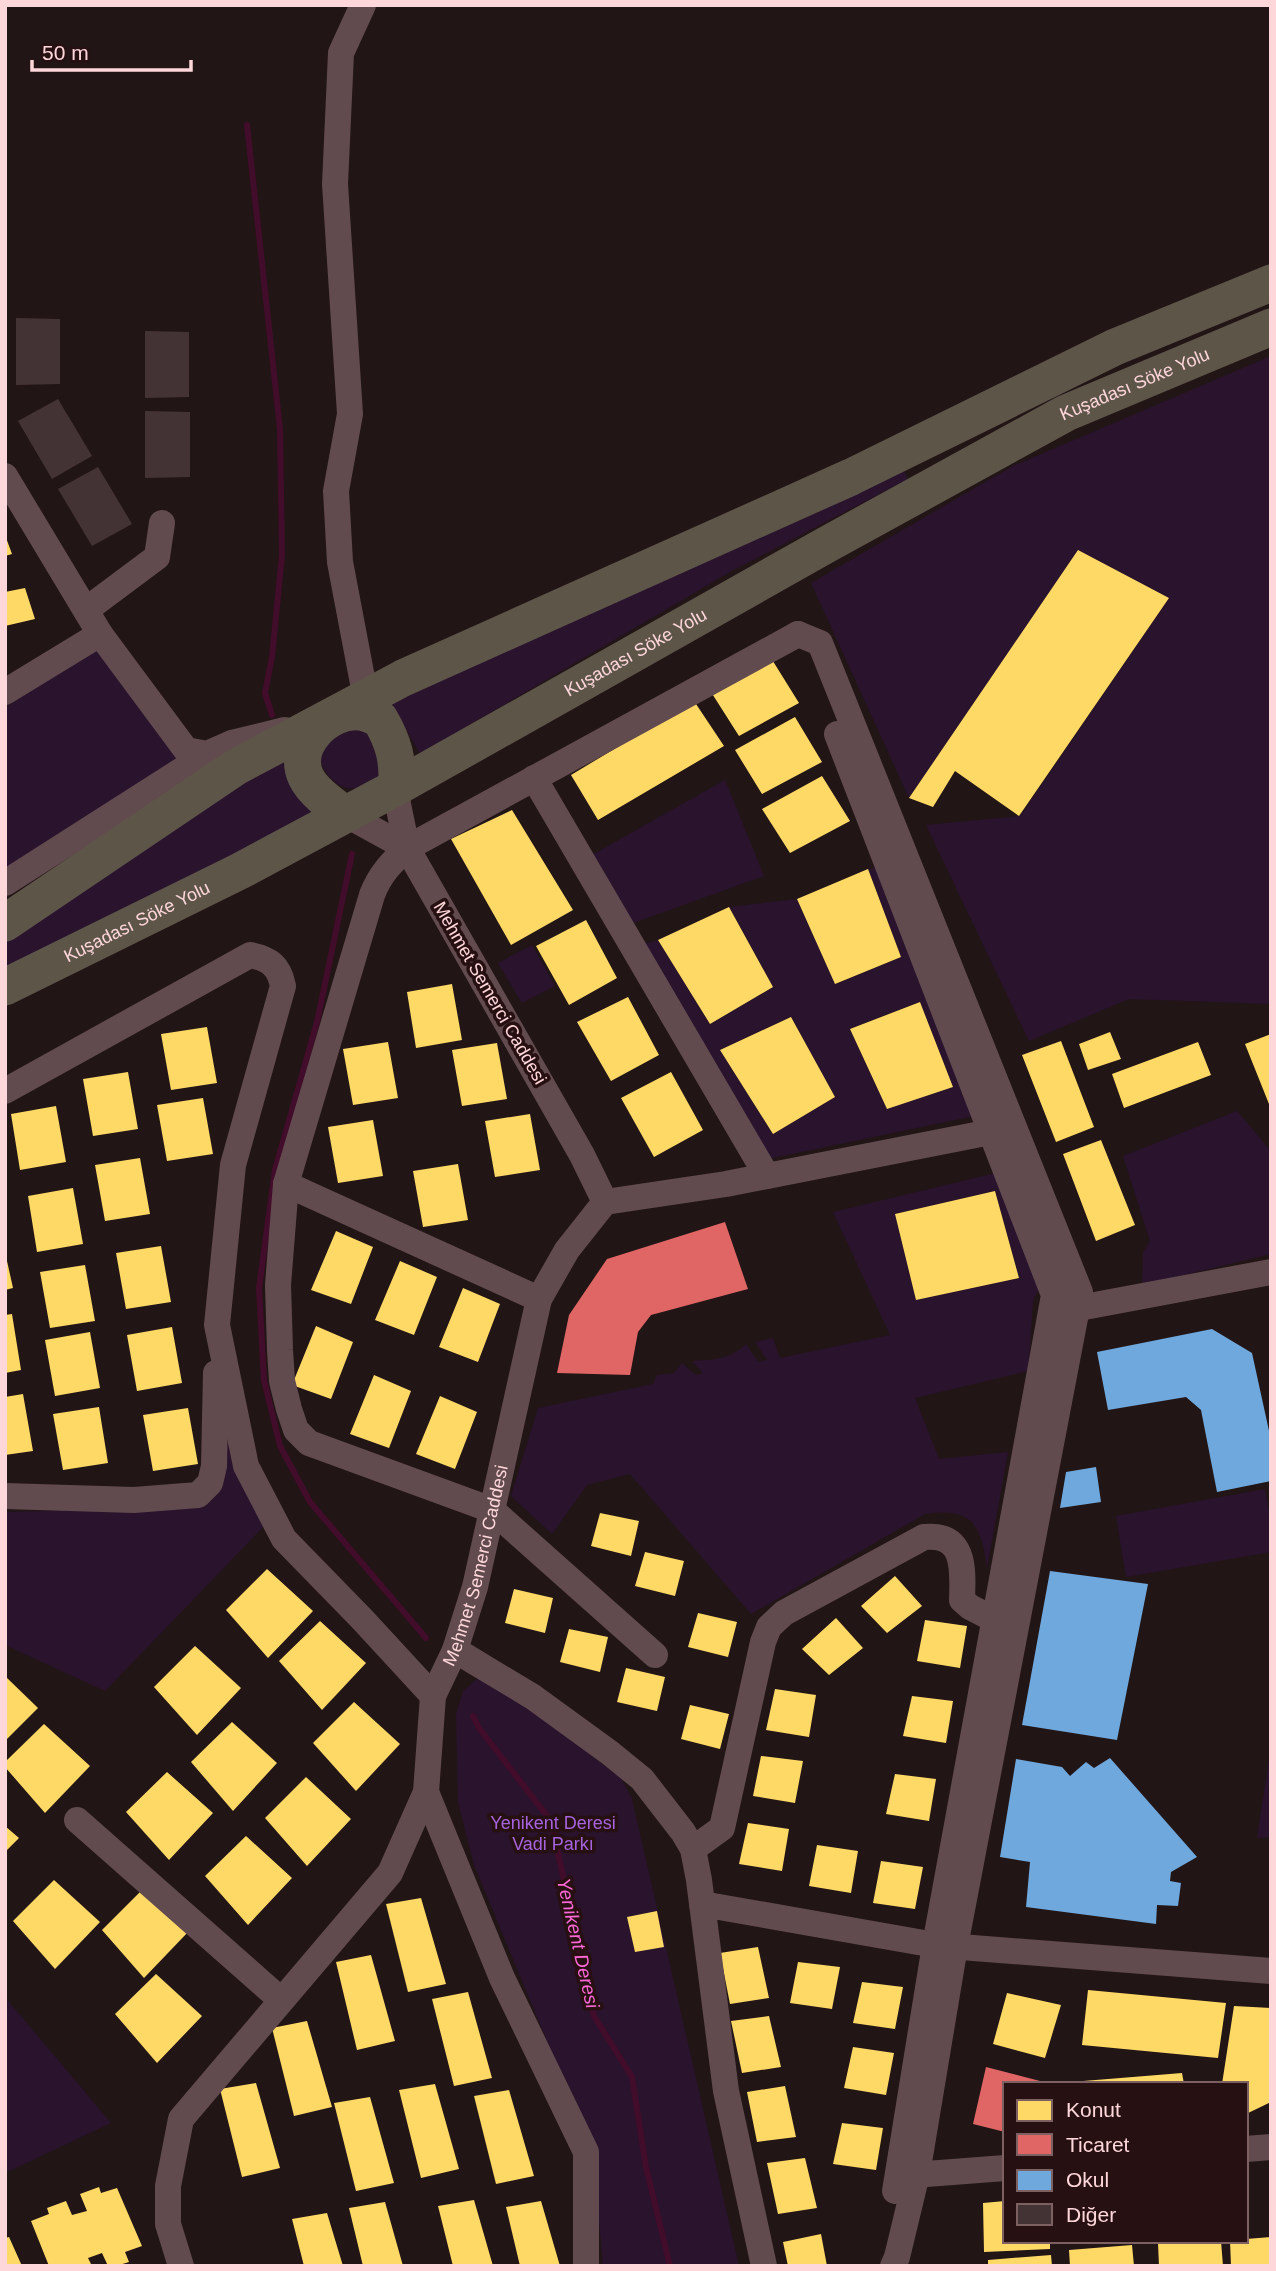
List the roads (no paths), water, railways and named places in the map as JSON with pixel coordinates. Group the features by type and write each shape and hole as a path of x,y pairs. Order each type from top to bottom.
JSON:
{"highway":[{"path":"10,906 236,767 331,718 373,709 403,678 851,477 1115,347 1271,283"},
{"name":"Kuşadası Söke Yolu","path":"5,987 240,871 397,787 1066,413 1271,327"},
{"path":"373,709 392,740 397,759 397,787"},
{"path":"331,718 310,736 303,757 306,776 323,797 345,814"}],"street":[{"path":"363,5 341,52 335,184 350,414 336,491 340,562 373,709"},
{"path":"5,476 100,634 186,750 207,754"},
{"path":"86,610 157,557 162,523"},
{"path":"5,692 100,634"},
{"path":"655,1655 492,1510 309,1443 296,1430 282,1381 278,1322 279,1256 286,1184 372,895 378,878 387,866 407,848 798,634 1003,1130 1080,1292 944,1951"},
{"path":"10,906 207,754 232,743 331,718"},
{"path":"534,778 768,1176"},
{"name":"Mehmet Semerci Caddesi","path":"181,2266 167,2224 167,2186 181,2119 390,1873 426,1792 433,1696 455,1650 475,1587 539,1299 567,1250 605,1202 582,1155 407,848 397,787"},
{"path":"345,814 407,848"},
{"path":"5,1091 250,955 266,958 280,971 284,986 233,1165 216,1325 214,1466 210,1483 198,1494 134,1500 5,1496"},
{"path":"605,1202 768,1176 1003,1130"},
{"path":"892,2266 897,2257 995,1620 1054,1295 1003,1130"},
{"path":"286,1184 539,1299"},
{"path":"1051,1314 1271,1272"},
{"path":"216,1325 246,1466 284,1539 433,1696"},
{"path":"693,1849 722,1828 763,1642 769,1627 784,1613 924,1536 931,1536 946,1540 958,1551 963,1567 962,1600 995,1620"},
{"path":"455,1650 533,1697 642,1779 693,1849 726,2091 764,2266"},
{"path":"426,1792 502,1978 586,2152 586,2266"},
{"path":"77,1820 282,2000"},
{"path":"703,1910 944,1951 1271,1986"},
{"path":"944,1951 1271,1971"},
{"path":"1248,2149 1271,2147"},
{"path":"908,2175 1003,2168"},
{"path":"876,2266 908,2175"}],"waterway":[{"path":"247,125 280,429 282,555 272,657 265,693 272,715"},
{"path":"352,854 317,1022 275,1170 259,1288 264,1380 280,1446 310,1502 426,1638"},
{"name":"Yenikent Deresi","path":"473,1716 479,1728 551,1821 579,1963 594,2016 632,2077 646,2167 670,2266"}],"park label":[{"name":"Yenikent Deresi Vadi Parkı","path":"553,1833"}]}
